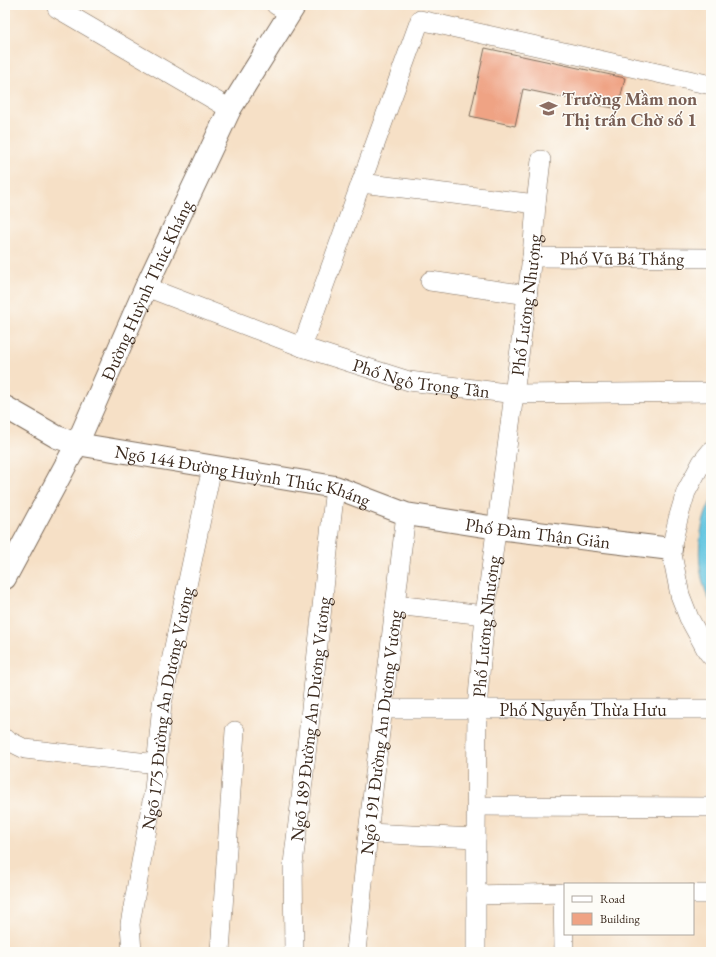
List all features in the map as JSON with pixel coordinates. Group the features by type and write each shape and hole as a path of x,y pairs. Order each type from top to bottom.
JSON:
{"street":[{"path":"57,8 230,109"},
{"name":"Đường Huỳnh Thúc Kháng","path":"5,578 77,444 146,287 230,109 287,8"},
{"path":"302,347 420,20 711,85"},
{"name":"Phố Lương Nhượng","path":"476,952 476,806 478,709 485,615 528,295 541,160"},
{"path":"361,184 536,204"},
{"name":"Phố Vũ Bá Thắng","path":"532,257 711,258"},
{"path":"430,281 528,295"},
{"name":"Phố Ngô Trọng Tân","path":"146,287 302,347 409,381 515,394 711,392"},
{"name":"Ngõ 144 Đường Huỳnh Thúc Kháng","path":"5,407 57,437 77,444 335,487 406,514"},
{"path":"711,451 702,462 686,492 678,519 672,549 680,595 689,618 707,652 711,656"},
{"name":"Ngõ 175 Đường An Dương Vương","path":"132,952 130,924 154,790 162,704 212,466"},
{"name":"Ngõ 189 Đường An Dương Vương","path":"294,952 293,864 335,487"},
{"name":"Phố Đàm Thận Giản","path":"406,514 497,528 672,549"},
{"name":"Ngõ 191 Đường An Dương Vương","path":"356,952 368,832 406,514"},
{"path":"395,605 485,615"},
{"name":"Phố Nguyễn Thừa Hưu","path":"383,709 711,709"},
{"path":"220,952 235,731"},
{"path":"5,739 25,750 157,764"},
{"path":"476,806 711,807"},
{"path":"368,832 476,838"},
{"path":"476,895 564,893 564,952"},
{"path":"694,894 711,894"}],"water":[{"path":"711,501 711,603 702,579 699,552 702,525"}],"building":[{"path":"485,48 625,78 618,109 523,89 515,126 470,116"}],"place":[{"name":"Trường Mầm non Thị trấn Chờ số 1","path":"549,108"}]}
